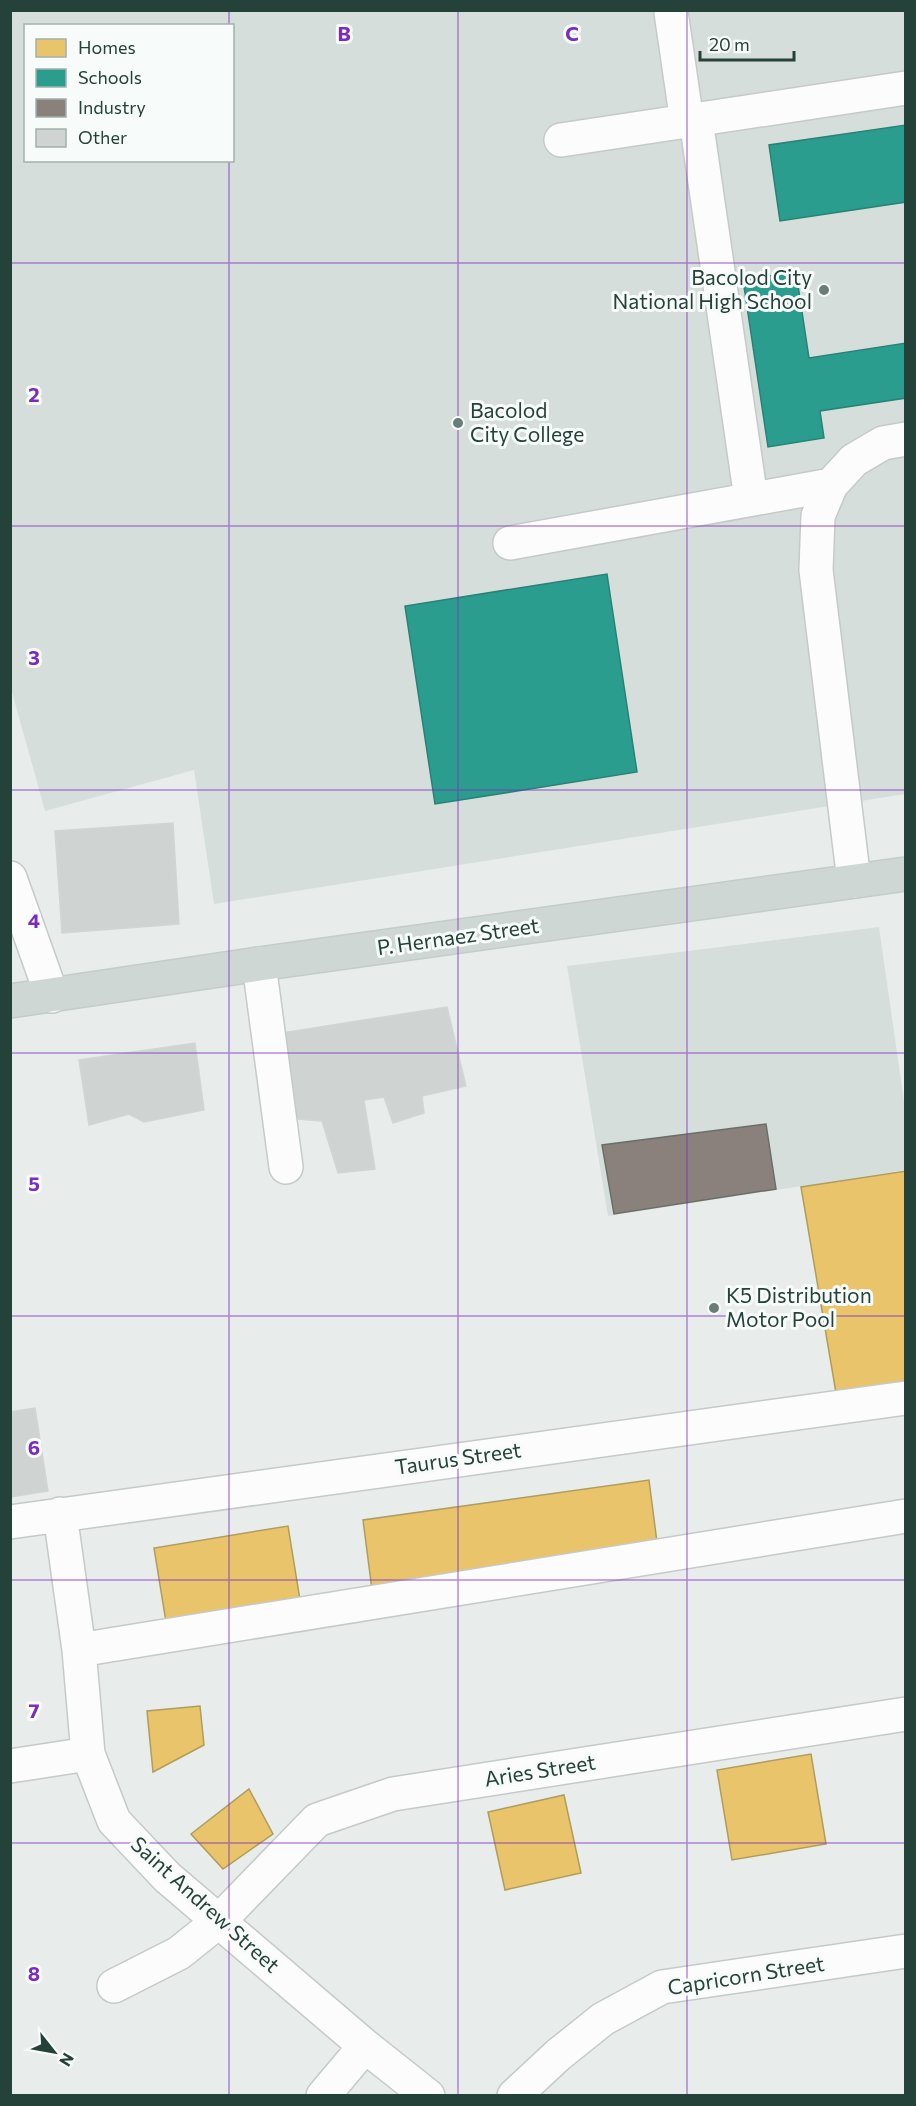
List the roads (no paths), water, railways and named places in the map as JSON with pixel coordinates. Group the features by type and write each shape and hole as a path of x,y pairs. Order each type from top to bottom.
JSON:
{"main road":[{"name":"P. Hernaez Street","path":"10,1001 906,874"}],"street":[{"path":"671,12 691,121 751,499"},
{"path":"561,140 906,88"},
{"path":"854,881 816,570 818,516 831,485 854,460 883,443 906,439"},
{"path":"510,543 831,485"},
{"path":"10,878 52,996"},
{"path":"259,964 286,1167"},
{"name":"Taurus Street","path":"10,1522 906,1398"},
{"name":"Saint Andrew Street","path":"60,1514 80,1650 88,1754 114,1821 167,1876 365,2046 428,2096"},
{"path":"80,1650 906,1516"},
{"name":"Aries Street","path":"114,1986 179,1953 219,1921 317,1820 393,1794 906,1714"},
{"path":"10,1766 88,1754"},
{"name":"Capricorn Street","path":"514,2096 558,2055 603,2019 662,1987 906,1951"},
{"path":"323,2096 365,2046"}],"place":[{"name":"Bacolod City National High School","path":"824,290"},
{"name":"Bacolod City College","path":"458,423"},
{"name":"K5 Distribution Motor Pool","path":"714,1308"}]}
